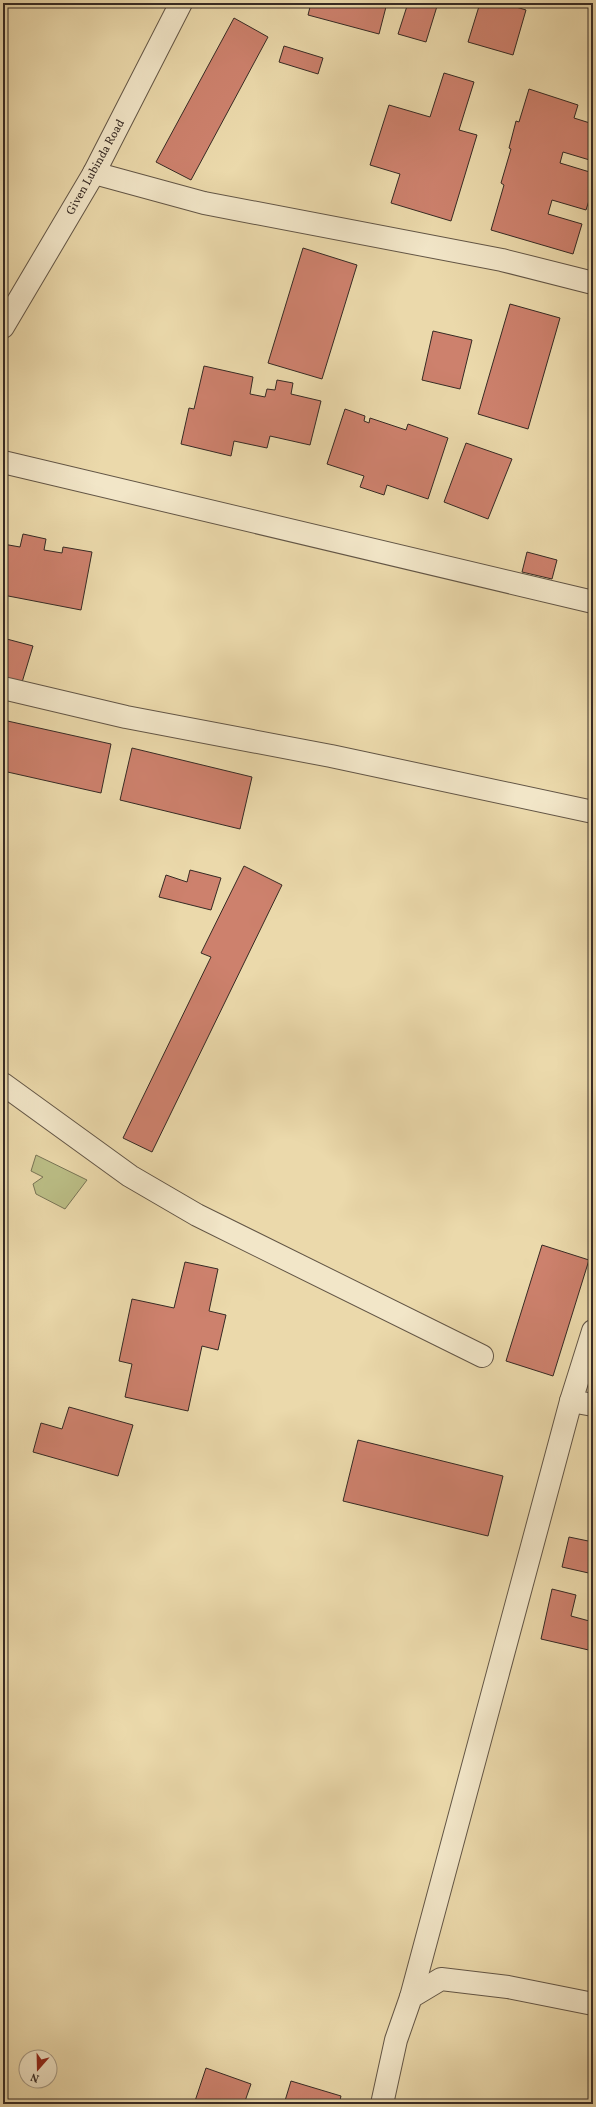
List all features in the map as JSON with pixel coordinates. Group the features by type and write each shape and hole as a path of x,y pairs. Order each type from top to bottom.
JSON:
{"street":[{"name":"Given Lubinda Road","path":"3,327 94,172 177,4"},
{"path":"94,172 204,204 502,260 593,283"},
{"path":"3,462 593,602"},
{"path":"3,688 126,717 331,756 593,812"},
{"path":"3,1084 130,1176 197,1214 482,1356"},
{"path":"382,2104 396,2040 412,1997 571,1401 593,1331"},
{"path":"571,1401 593,1406"},
{"path":"424,1951 441,1979"},
{"path":"412,1997 441,1979 508,1987 593,2004"}],"green space":[{"path":"36,1155 87,1180 65,1209 36,1194 33,1184 43,1177 31,1171"}],"building":[{"path":"311,3 387,3 379,34 308,15"},
{"path":"408,3 438,3 426,42 398,34"},
{"path":"480,3 503,3 526,10 513,55 468,42"},
{"path":"234,18 268,37 191,180 156,162"},
{"path":"284,46 323,58 318,74 279,62"},
{"path":"444,73 474,82 459,130 477,135 451,221 391,203 400,174 370,165 389,105 430,117"},
{"path":"529,89 578,105 574,118 593,124 593,161 563,152 560,163 593,173 593,188 586,210 552,200 548,214 582,224 573,254 491,230 504,185 501,183 511,149 509,148 516,121 519,122"},
{"path":"303,248 357,265 322,379 268,363"},
{"path":"510,304 560,318 528,429 478,414"},
{"path":"433,331 472,340 460,389 422,380"},
{"path":"204,366 253,377 250,394 265,397 267,389 275,390 277,380 293,383 291,394 321,401 310,445 270,436 267,448 234,441 231,456 181,444 189,408 194,409"},
{"path":"345,409 365,416 364,421 369,423 370,418 406,430 408,424 448,438 428,499 387,485 384,495 360,487 364,476 327,464"},
{"path":"466,443 512,459 488,519 444,502"},
{"path":"23,534 46,539 44,550 62,553 63,547 92,552 81,610 3,595 3,544 20,547"},
{"path":"527,552 557,560 552,579 522,572"},
{"path":"3,638 33,646 20,689 3,683"},
{"path":"3,720 111,744 101,793 3,771"},
{"path":"132,748 252,777 240,829 120,800"},
{"path":"244,866 282,885 152,1152 123,1138 211,957 201,953"},
{"path":"190,870 221,878 211,910 159,897 166,875 187,882"},
{"path":"542,1245 589,1260 553,1376 506,1361"},
{"path":"185,1262 218,1269 209,1311 226,1315 218,1350 202,1346 188,1411 125,1397 132,1364 119,1361 132,1299 174,1308"},
{"path":"69,1407 133,1425 118,1476 33,1452 41,1423 62,1429"},
{"path":"358,1440 503,1476 488,1536 343,1501"},
{"path":"569,1537 593,1542 593,1574 562,1567"},
{"path":"552,1589 576,1595 571,1616 593,1622 593,1651 541,1639"},
{"path":"206,2068 251,2084 244,2104 194,2104"},
{"path":"291,2081 341,2096 339,2104 284,2104"}]}
